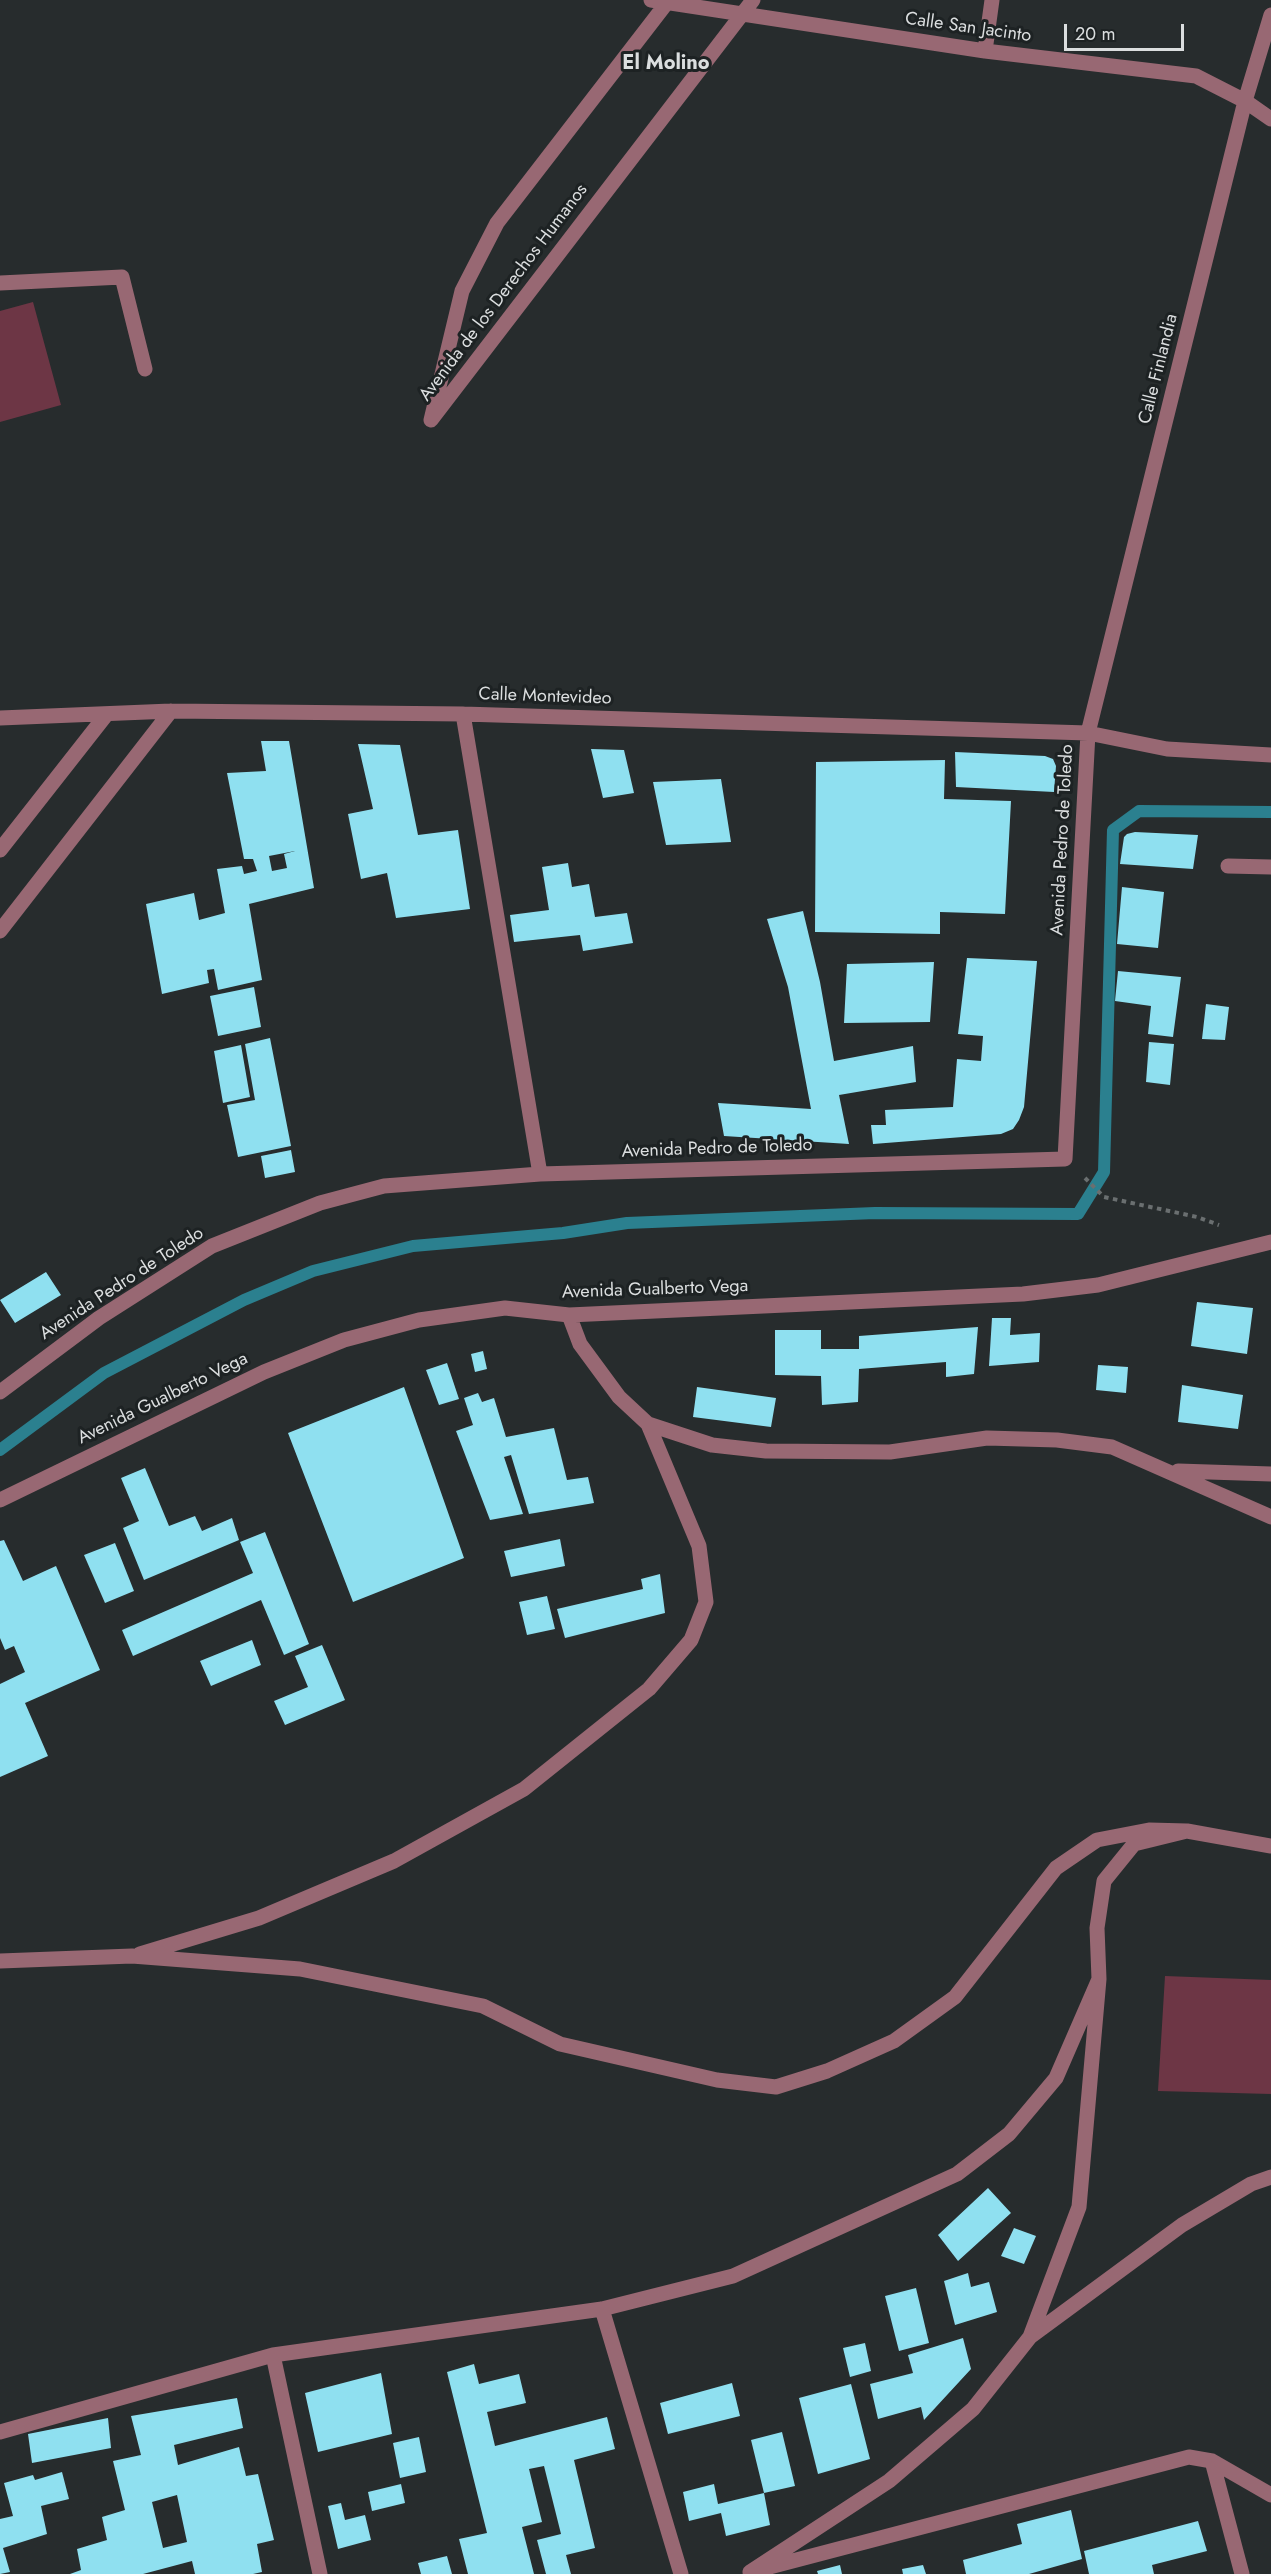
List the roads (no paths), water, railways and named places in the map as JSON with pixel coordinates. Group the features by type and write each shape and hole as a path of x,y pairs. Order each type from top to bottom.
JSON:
{"street":[{"name":"Calle San Jacinto","path":"651,0 985,51 1196,76 1245,101 1271,118"},
{"name":"Avenida de los Derechos Humanos","path":"668,1 497,223 462,291 431,420 753,0"},
{"path":"985,51 992,0"},
{"name":"Calle Finlandia","path":"1088,734 1245,101 1271,15"},
{"path":"0,283 122,276 145,369"},
{"path":"0,931 171,711"},
{"name":"Calle Montevideo","path":"0,718 171,711 463,714 1088,734 1167,749 1271,755"},
{"path":"463,714 540,1174"},
{"path":"0,850 106,715"},
{"name":"Avenida Pedro de Toledo","path":"0,1392 99,1318 212,1246 320,1203 384,1186 540,1174 1065,1159 1088,734"},
{"path":"1228,866 1271,867"},
{"name":"Avenida Gualberto Vega","path":"0,1500 264,1372 344,1340 418,1320 505,1308 569,1315 1023,1294 1098,1285 1268,1242"},
{"path":"132,1956 259,1918 394,1861 524,1789 649,1689 691,1640 706,1602 699,1546 648,1424 619,1397 580,1344 569,1315"},
{"path":"648,1424 712,1445 766,1451 890,1452 987,1438 1057,1440 1112,1446 1271,1517"},
{"path":"1170,1470 1271,1474"},
{"path":"0,1961 132,1956 300,1970 483,2006 560,2044 717,2080 776,2087 827,2071 894,2042 955,1997 1056,1868 1097,1840 1149,1830 1187,1831 1271,1846"},
{"path":"1030,2337 1079,2207 1099,1979 1097,1928 1104,1881 1134,1844 1187,1831"},
{"path":"0,2432 273,2355 602,2309 733,2276 957,2174 1009,2134 1056,2078 1099,1979"},
{"path":"746,2573 889,2481 973,2409 1030,2337 1182,2225 1251,2184 1271,2177"},
{"path":"602,2309 681,2574"},
{"path":"273,2355 320,2574"},
{"path":"746,2573 1189,2457 1212,2461 1271,2495"},
{"path":"1212,2461 1242,2574"}],"waterway":[{"path":"0,1450 104,1373 244,1300 313,1271 413,1246 563,1233 627,1223 875,1213 1078,1214 1104,1172 1113,830 1139,811 1271,812"}],"district":[{"name":"El Molino","path":"666,64"}]}
